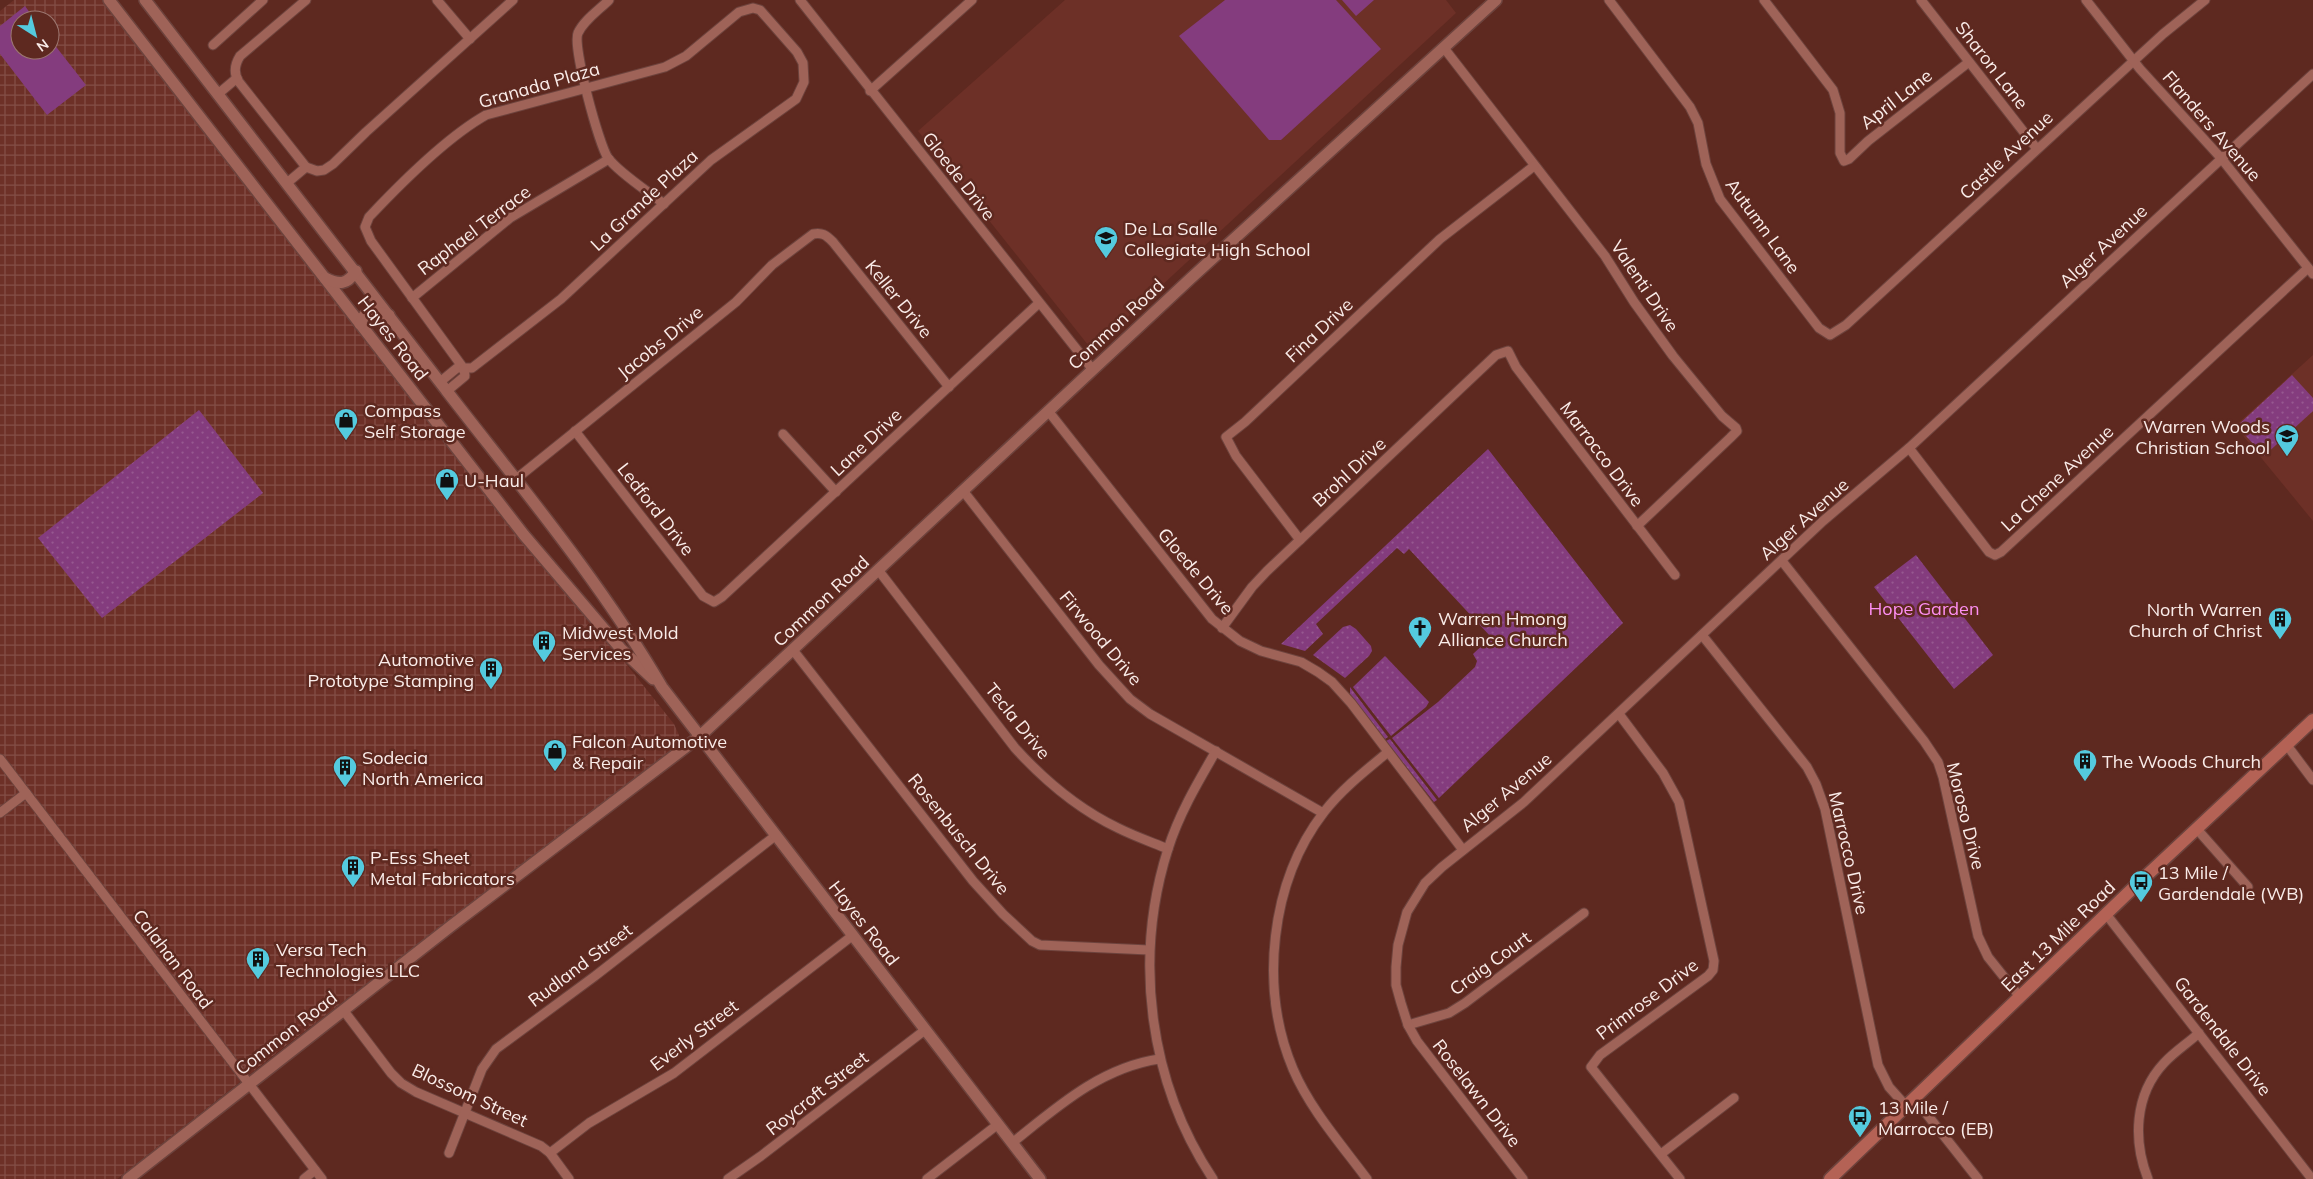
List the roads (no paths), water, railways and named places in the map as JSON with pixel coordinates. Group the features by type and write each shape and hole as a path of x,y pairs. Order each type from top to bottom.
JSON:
{"main road":[{"name":"East 13 Mile Road","path":"1830,1179 2196,828 2313,720"}],"street":[{"name":"Hayes Road","path":"145,0 516,479 590,579 662,687 699,737 1040,1179"},
{"path":"213,45 263,0"},
{"path":"306,0 240,56 236,65 237,78 306,167 317,171 324,170 334,164 366,132 513,0"},
{"path":"437,0 470,39"},
{"path":"609,0 587,20 578,33 576,46 598,135 609,159 664,204"},
{"name":"Gloede Drive","path":"800,0 1038,303 1093,370"},
{"path":"870,90 972,0"},
{"name":"Common Road","path":"128,1179 248,1084 699,737 1093,370 1496,0"},
{"name":"Autumn Lane","path":"1609,0 1690,107 1698,123 1706,164 1720,199 1819,328 1830,335"},
{"name":"April Lane","path":"1764,0 1833,90 1840,113 1840,153 1844,161 1849,159 1868,141 1969,62"},
{"name":"Sharon Lane","path":"1921,0 2037,149"},
{"name":"Flanders Avenue","path":"2086,0 2134,61 2221,158 2310,271"},
{"name":"Castle Avenue","path":"1830,335 1840,330 2134,61 2205,0"},
{"name":"Hayes Road","path":"113,2 323,277 494,496 621,649 662,687"},
{"name":"Granada Plaza","path":"464,369 367,234 366,222 369,216 450,139 486,115 674,63 699,46 739,12 746,9 760,10 786,40"},
{"name":"La Grande Plaza","path":"444,386 465,376 464,369 472,368 560,299 729,145 796,99 804,82 805,73 803,63 786,40"},
{"name":"Valenti Drive","path":"1444,48 1605,256 1634,302 1673,356 1722,416 1737,430 1636,526"},
{"name":"Alger Avenue","path":"1408,1025 1396,985 1396,967 1402,927 1408,912 1425,883 1462,850 1524,802 1823,521 1909,448 2313,74"},
{"path":"218,94 237,78"},
{"name":"Raphael Terrace","path":"412,298 510,218 609,159"},
{"name":"Fina Drive","path":"1300,540 1236,456 1226,437 1252,415 1440,239 1534,166"},
{"path":"287,183 306,167"},
{"name":"Keller Drive","path":"823,233 833,242 949,388"},
{"name":"Jacobs Drive","path":"516,479 729,308 787,253 812,234 823,233"},
{"name":"La Chene Avenue","path":"1909,448 1989,552 1995,555 2001,552 2310,271"},
{"path":"323,277 334,283 344,284 356,272"},
{"name":"Lane Drive","path":"714,602 722,597 949,388 1038,303"},
{"path":"360,324 364,316 374,311 381,311 391,316"},
{"name":"Marrocco Drive","path":"1508,351 1516,368 1675,575"},
{"name":"Brohl Drive","path":"1222,628 1252,587 1300,540 1496,355 1508,351"},
{"name":"Gloede Drive","path":"1049,412 1203,609 1222,628 1240,641 1261,651 1301,662 1332,682 1351,703 1462,850"},
{"name":"Ledford Drive","path":"575,431 704,596 714,602"},
{"path":"783,434 836,492"},
{"name":"Firwood Drive","path":"964,492 1117,687 1150,714 1323,813"},
{"name":"Moroso Drive","path":"1782,560 1938,762 1943,777 1978,936 1988,957 2020,997"},
{"name":"Tecla Drive","path":"879,571 1015,748 1036,770 1065,796 1090,813 1118,829 1168,849"},
{"path":"573,593 590,579"},
{"name":"Marrocco Drive","path":"1702,635 1807,767 1816,784 1825,809 1878,1065 1889,1087 1910,1102 1978,1179"},
{"name":"Rosenbusch Drive","path":"793,650 973,881 1002,914 1032,940 1049,946 1065,944 1149,950"},
{"name":"Primrose Drive","path":"1619,714 1664,773 1679,802 1714,961 1713,970 1708,976 1600,1055 1591,1067 1680,1179"},
{"path":"2286,744 2313,780"},
{"path":"1213,1179 1197,1154 1180,1119 1159,1059 1151,998 1149,950 1157,896 1168,849 1194,788 1216,751"},
{"path":"1367,1179 1316,1110 1301,1086 1282,1036 1273,978 1276,936 1281,904 1295,864 1323,813 1349,785 1388,752"},
{"name":"Calahan Road","path":"0,759 322,1179"},
{"path":"0,813 26,793"},
{"path":"2196,828 2248,887"},
{"name":"Rudland Street","path":"449,1153 482,1069 496,1049 595,976 775,836"},
{"name":"Craig Court","path":"1408,1025 1448,1012 1465,1003 1584,913"},
{"name":"Gardendale Drive","path":"2106,914 2312,1179"},
{"name":"Everly Street","path":"550,1153 589,1123 674,1073 852,936"},
{"name":"Blossom Street","path":"344,1011 401,1083 416,1092 541,1146 550,1153 569,1179"},
{"name":"Roselawn Drive","path":"1408,1025 1417,1041 1523,1179"},
{"name":"Roycroft Street","path":"728,1179 761,1156 925,1030"},
{"path":"2148,1179 2139,1153 2137,1137 2144,1098 2149,1084 2164,1063 2199,1033"},
{"path":"1012,1143 1098,1079 1140,1062 1159,1059"},
{"path":"1661,1154 1734,1098"},
{"path":"927,1179 997,1125"},
{"path":"304,1179 315,1170"}],"place":[{"name":"De La Salle Collegiate High School","path":"1106,259"},
{"name":"Compass Self Storage","path":"346,441"},
{"name":"Warren Woods Christian School","path":"2287,457"},
{"name":"U-Haul","path":"447,501"},
{"name":"North Warren Church of Christ","path":"2280,640"},
{"name":"Warren Hmong Alliance Church","path":"1420,649"},
{"name":"Midwest Mold Services","path":"544,663"},
{"name":"Automotive Prototype Stamping","path":"491,690"},
{"name":"Falcon Automotive & Repair","path":"555,772"},
{"name":"The Woods Church","path":"2085,782"},
{"name":"Sodecia North America","path":"345,788"},
{"name":"P-Ess Sheet Metal Fabricators","path":"353,888"},
{"name":"13 Mile / Gardendale (WB)","path":"2141,903"},
{"name":"Versa Tech Technologies LLC","path":"258,980"},
{"name":"13 Mile / Marrocco (EB)","path":"1860,1138"}],"park label":[{"name":"Hope Garden","path":"1924,608"}]}
